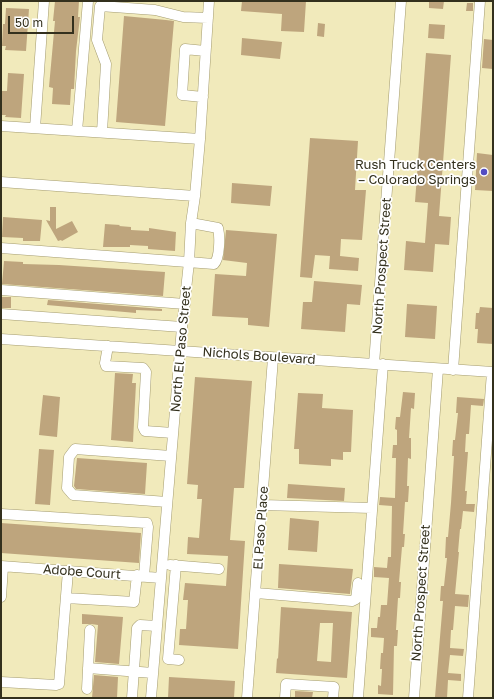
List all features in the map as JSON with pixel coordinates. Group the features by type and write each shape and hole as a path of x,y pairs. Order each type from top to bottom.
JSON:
{"street":[{"path":"35,128 44,1"},
{"path":"77,131 88,1"},
{"name":"North El Paso Street","path":"151,698 182,327 189,262 191,222 200,139 209,1"},
{"name":"North Prospect Street","path":"358,698 372,508 379,364 402,1"},
{"path":"453,370 480,1"},
{"path":"102,132 106,64 97,40 100,6 155,10 183,17 208,18"},
{"path":"203,97 182,95 186,49 205,51"},
{"path":"1,126 200,139"},
{"path":"1,182 195,196"},
{"path":"1,248 214,264 217,261 220,234 218,228 191,222"},
{"path":"1,290 185,304"},
{"path":"1,314 182,327"},
{"name":"Nichols Boulevard","path":"1,339 493,372"},
{"path":"108,346 105,363 106,366 143,368 146,372 142,427 146,431 173,433"},
{"name":"El Paso Place","path":"248,698 273,358"},
{"name":"North Prospect Street","path":"414,698 438,369"},
{"path":"468,698 493,372"},
{"path":"167,502 73,495 66,488 69,457 75,449 171,456"},
{"path":"262,505 372,508"},
{"path":"1,514 146,523 148,527 141,576 134,602 66,598"},
{"path":"162,564 219,569"},
{"path":"168,659 176,565"},
{"path":"1,597 2,566"},
{"name":"Adobe Court","path":"2,566 161,578"},
{"path":"1,682 59,684 68,571"},
{"path":"256,593 352,601 356,599 358,583"},
{"path":"132,698 137,628 140,624 157,626"},
{"path":"87,689 90,630"},
{"path":"154,659 179,660"},
{"path":"88,668 153,673"},
{"path":"285,698 286,684 334,687 333,698"}],"building":[{"path":"55,1 79,1 78,17 80,17 74,89 71,89 70,105 52,104 53,88 49,87 55,21 53,21"},
{"path":"242,1 306,1 304,32 281,31 282,14 241,11"},
{"path":"429,1 444,1 443,9 429,8"},
{"path":"467,3 473,3 473,11 466,11"},
{"path":"6,8 29,9 26,51 5,50 6,46 2,46 3,24 5,24"},
{"path":"124,16 174,21 165,126 116,122"},
{"path":"318,23 325,24 324,37 317,36"},
{"path":"429,24 445,25 444,39 428,38"},
{"path":"242,38 282,42 280,59 241,55"},
{"path":"484,39 493,40 493,69 482,68"},
{"path":"426,53 451,55 439,216 451,217 449,245 435,244 433,272 404,270 406,241 425,243 428,203 415,202"},
{"path":"8,73 24,74 21,118 5,117 6,115 1,115 1,91 7,91"},
{"path":"310,138 358,141 355,190 366,190 362,240 341,239 340,256 359,258 358,271 329,269 330,256 315,255 312,278 300,277"},
{"name":"Rush Truck Centers – Colorado Springs","path":"477,153 493,155 493,191 475,190"},
{"path":"232,183 272,186 270,206 231,203"},
{"path":"50,207 56,207 56,229 72,221 78,232 62,241 58,241 46,220 50,221"},
{"path":"3,217 42,220 40,241 23,241 23,238 2,237"},
{"path":"105,224 131,227 131,230 149,231 149,228 176,232 175,251 148,249 148,246 130,245 130,247 103,247"},
{"path":"226,230 277,234 269,327 248,325 248,318 212,316 215,274 246,276 247,263 223,260"},
{"path":"4,261 23,262 23,264 165,272 163,296 2,284"},
{"path":"314,281 362,285 360,305 347,304 345,332 301,329 303,302 312,302"},
{"path":"1,297 11,297 11,308 1,308"},
{"path":"48,300 162,309 162,311 136,310 136,313 47,305"},
{"path":"407,304 437,306 435,339 405,337"},
{"path":"480,307 493,308 493,344 477,343 478,329 475,329 476,313 479,313"},
{"path":"115,373 133,374 132,383 136,383 133,442 111,440"},
{"path":"195,377 252,381 244,488 234,488 230,540 245,541 238,649 179,645 180,629 186,629 188,600 183,600 185,583 226,586 228,556 187,554 188,537 199,538 202,499 197,499 198,485 187,484"},
{"path":"403,392 415,393 414,409 411,408 409,438 411,438 411,459 408,458 408,502 405,502 403,534 405,534 404,547 402,547 399,582 401,582 400,598 398,598 396,630 398,630 397,646 394,646 393,695 378,694 378,685 381,686 381,653 383,653 384,638 371,637 371,628 377,628 381,605 387,605 389,578 374,577 374,567 387,568 388,557 391,557 392,506 379,505 380,497 395,498 396,458 392,458 393,445 397,445 397,430 395,429 396,417 400,417"},
{"path":"298,393 323,394 322,408 353,410 351,452 343,452 343,460 331,459 331,466 299,464 299,449 294,449"},
{"path":"43,395 60,397 57,437 39,435"},
{"path":"457,397 484,399 483,406 471,405 469,434 466,434 465,452 468,452 465,491 467,491 466,504 475,504 474,512 463,511 460,529 455,594 469,595 468,607 455,606 450,648 464,649 463,656 450,655 448,673 461,674 461,681 448,680 447,698 435,697 443,601 440,601 441,586 444,586 447,558 445,558 446,537 448,537 451,503 454,456 452,456 453,440 455,440 458,413 456,413"},
{"path":"39,449 54,450 50,505 35,504"},
{"path":"77,458 147,463 145,494 76,489 74,486"},
{"path":"288,484 345,488 344,501 287,498"},
{"path":"290,518 319,521 317,552 288,550"},
{"path":"1,523 141,533 139,563 1,553"},
{"path":"279,564 353,569 350,594 278,588"},
{"path":"281,607 352,612 347,678 276,673 277,658 278,659","holes":["320,623 333,623 331,662 317,661"]},
{"path":"82,614 123,617 119,664 95,662 98,625 82,624"},
{"path":"94,675 118,677 117,698 92,698"},
{"path":"169,677 235,681 234,698 168,698"},
{"path":"295,691 313,692 312,698 295,697"}],"place":[{"name":"Rush Truck Centers – Colorado Springs","path":"484,172"}]}
